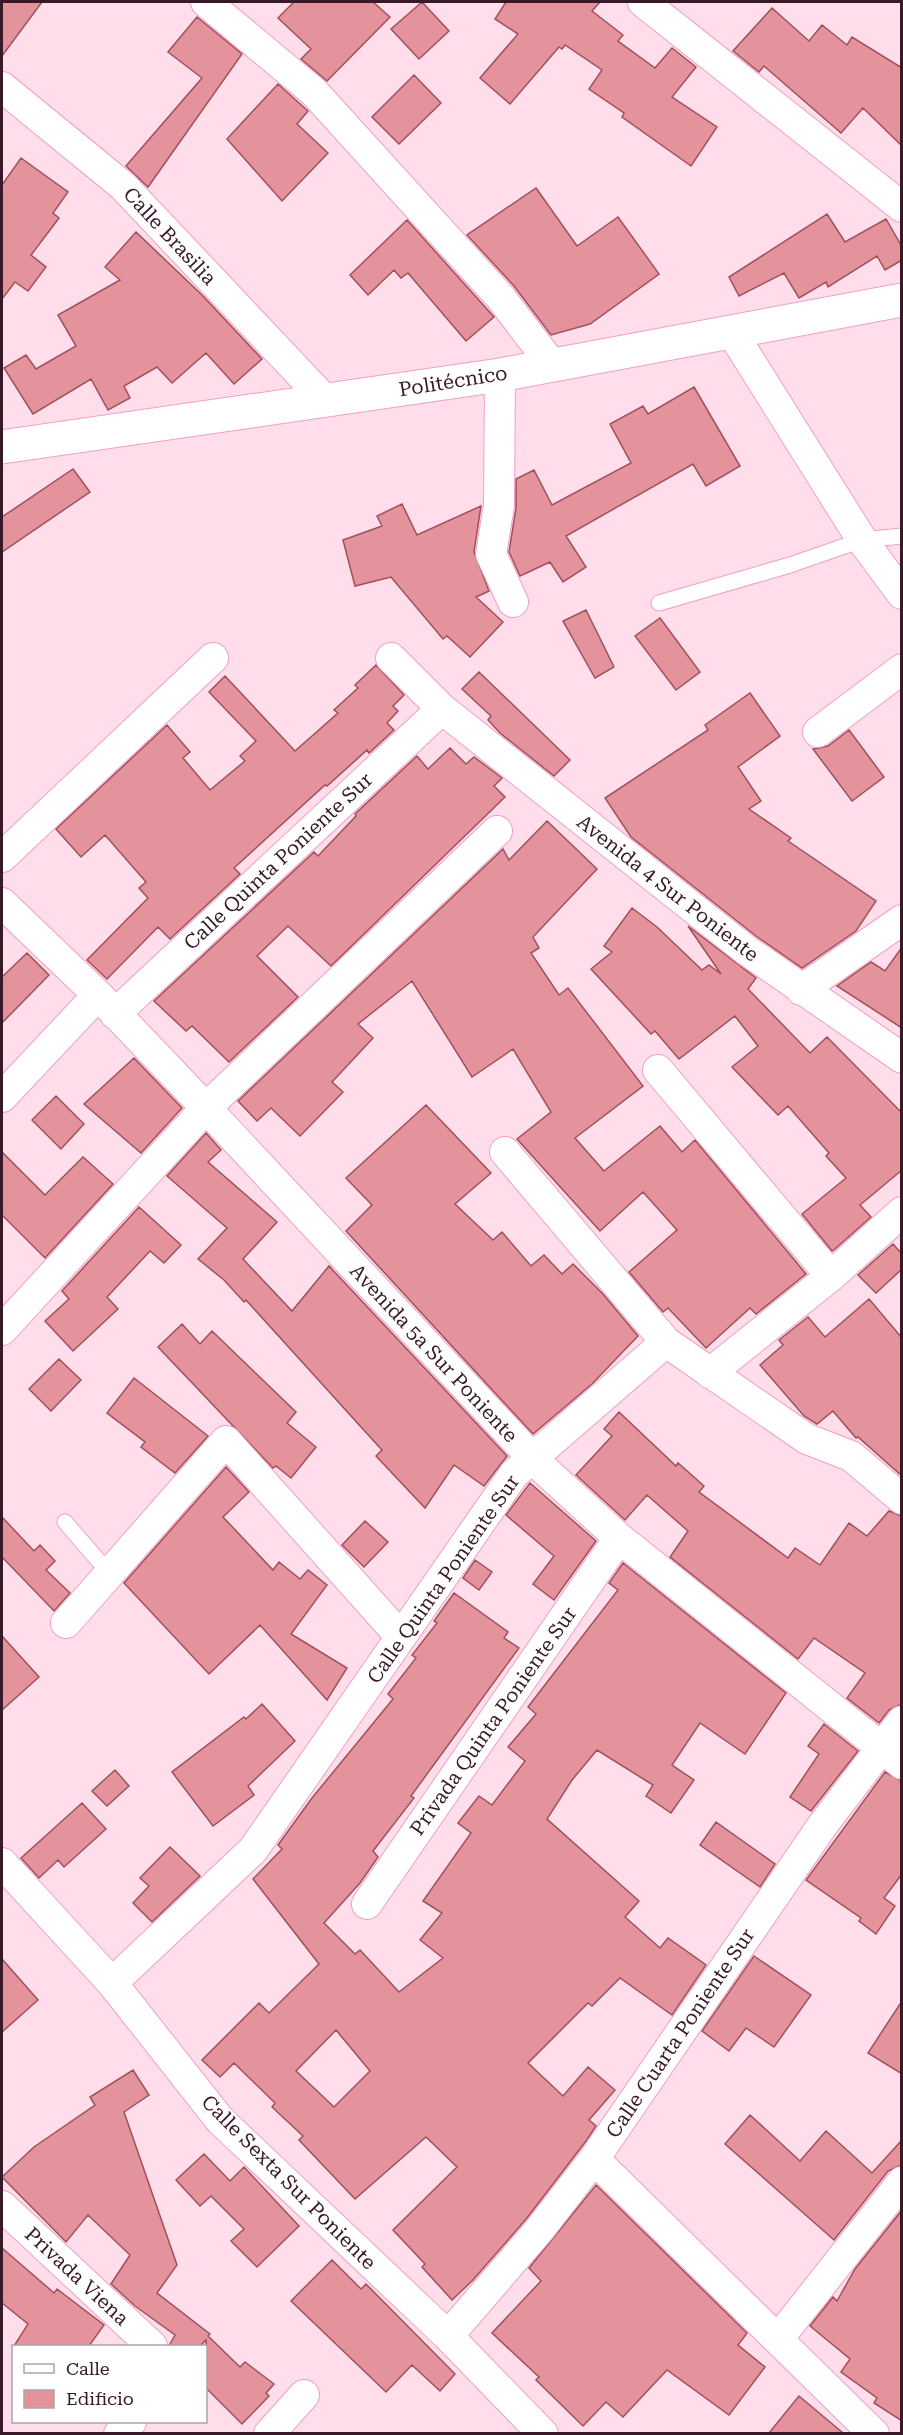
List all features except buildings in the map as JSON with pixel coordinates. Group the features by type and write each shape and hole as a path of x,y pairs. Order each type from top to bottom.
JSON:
{"street":[{"path":"206,2 314,92 501,298 552,365"},
{"path":"643,2 902,207"},
{"name":"Calle Brasilia","path":"2,87 123,186 325,400"},
{"name":"Politécnico","path":"2,447 500,375 902,300"},
{"path":"731,331 862,540 902,594"},
{"path":"500,375 499,505 491,554 513,602"},
{"path":"2,857 213,658"},
{"name":"Avenida 4 Sur Poniente","path":"392,658 442,709 746,950 902,1058"},
{"path":"818,732 902,669"},
{"name":"Calle Quinta Poniente Sur","path":"106,1005 442,709"},
{"path":"2,1330 206,1108 497,831"},
{"name":"Avenida 5a Sur Poniente","path":"2,903 206,1108 533,1459 619,1538 892,1756"},
{"path":"801,990 902,920"},
{"path":"2,1097 106,1005"},
{"path":"658,1070 831,1276"},
{"path":"505,1152 666,1342 807,1438 851,1456 902,1498"},
{"path":"710,1373 831,1276 902,1212"},
{"name":"Calle Quinta Poniente Sur","path":"112,1983 253,1850 514,1474 666,1342"},
{"path":"66,1623 226,1442 401,1637"},
{"name":"Privada Quinta Poniente Sur","path":"367,1904 619,1538"},
{"name":"Calle Cuarta Poniente Sur","path":"448,2336 540,2229 594,2158 822,1826 892,1756 902,1721"},
{"name":"Calle Sexta Sur Poniente","path":"2,1863 112,1983 220,2120 448,2336 543,2433"},
{"path":"594,2158 874,2433"},
{"path":"778,2339 902,2182"},
{"name":"Privada Viena","path":"2,2206 151,2345"},
{"path":"269,2433 304,2395"}],"lane":[{"path":"659,603 770,571 862,540 902,536"},
{"path":"65,1522 110,1574"}]}
